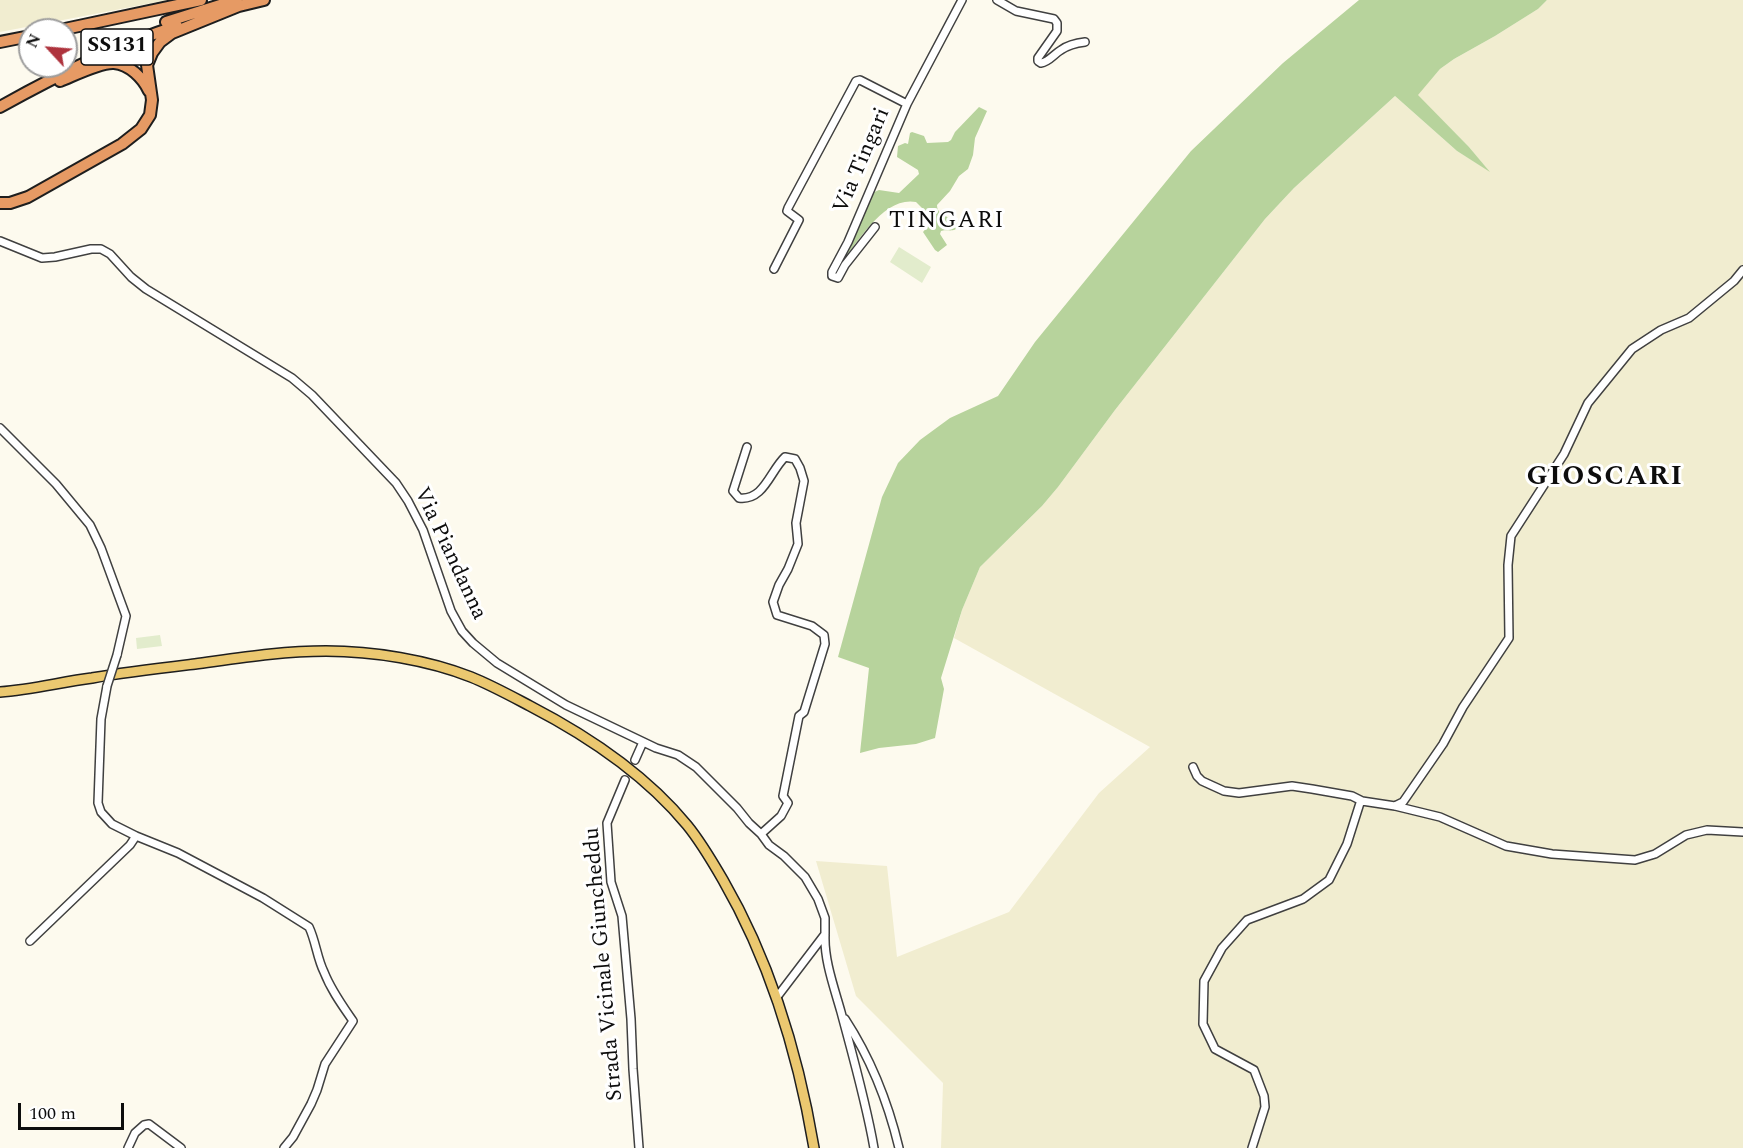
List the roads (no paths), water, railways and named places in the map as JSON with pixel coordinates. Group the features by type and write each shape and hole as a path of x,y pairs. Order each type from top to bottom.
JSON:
{"highway":[{"path":"78,26 201,0"},
{"name":"SS131","path":"78,57 142,30 238,3 264,0"},
{"path":"0,203 28,198 122,144 141,129 150,115 152,100 147,65 160,42 172,33 238,3"},
{"name":"SS131","path":"0,108 52,78 106,52 141,37 238,3"},
{"path":"0,42 18,38"},
{"path":"0,108 80,73 113,63 127,66 138,74 146,85 152,100"},
{"name":"SS131","path":"0,99 38,78"}],"main road":[{"path":"0,692 41,688 88,678 253,655 354,651 444,667 474,678 574,729 631,771 667,803 688,826 710,858 741,911 764,960 793,1045 814,1148"}],"street":[{"name":"Via Tingari","path":"875,227 845,265 838,278 832,276 907,104 962,0"},
{"path":"997,0 1017,11 1054,19 1057,22 1057,31 1038,58 1041,63 1072,44 1085,42"},
{"path":"774,269 799,220 787,211 788,208 856,81 860,80 907,104"},
{"name":"Via Piandanna","path":"0,242 42,258 101,249 110,254 146,290 291,378 312,395 396,483 423,530 451,611 462,631 473,643 497,663 566,705 643,742 678,755 696,767 737,808 769,845 805,877 818,899 825,918 825,946 868,1113 874,1148"},
{"path":"1395,806 1403,802 1443,744 1463,707 1509,638 1508,565 1511,536 1564,454 1588,404 1632,349 1661,330 1689,318 1734,281 1743,270"},
{"path":"0,428 56,484 90,525 126,616 100,719 98,803 101,812 112,824 178,853 263,898 309,927 327,981 353,1021 325,1064 308,1112 284,1148"},
{"path":"747,447 733,491 739,498 747,499 759,493 785,457 795,459 800,468 804,481 796,523 798,544 773,602 777,615 812,627 824,635 825,644 804,712 799,716 783,796 788,803 781,816 761,834"},
{"path":"635,760 643,742"},
{"path":"1193,767 1202,781 1224,791 1239,793 1292,786 1352,796 1362,801 1440,817 1506,846 1552,854 1635,860 1655,854 1686,835 1707,830 1743,832"},
{"name":"Strada Vicinale Giuncheddu","path":"625,780 607,823 611,882 622,916 639,1148"},
{"path":"1252,1148 1264,1107 1264,1096 1254,1070 1215,1049 1203,1024 1204,981 1222,948 1247,920 1303,899 1329,880 1347,844 1362,801"},
{"path":"30,941 130,845 136,836"},
{"path":"777,997 825,934"},
{"path":"842,1014 857,1037 882,1090 899,1148"},
{"path":"128,1148 135,1133 144,1125 149,1125 181,1148"}],"district":[{"name":"TINGARI","path":"947,222"},
{"name":"GIOSCARI","path":"1605,479"}]}
